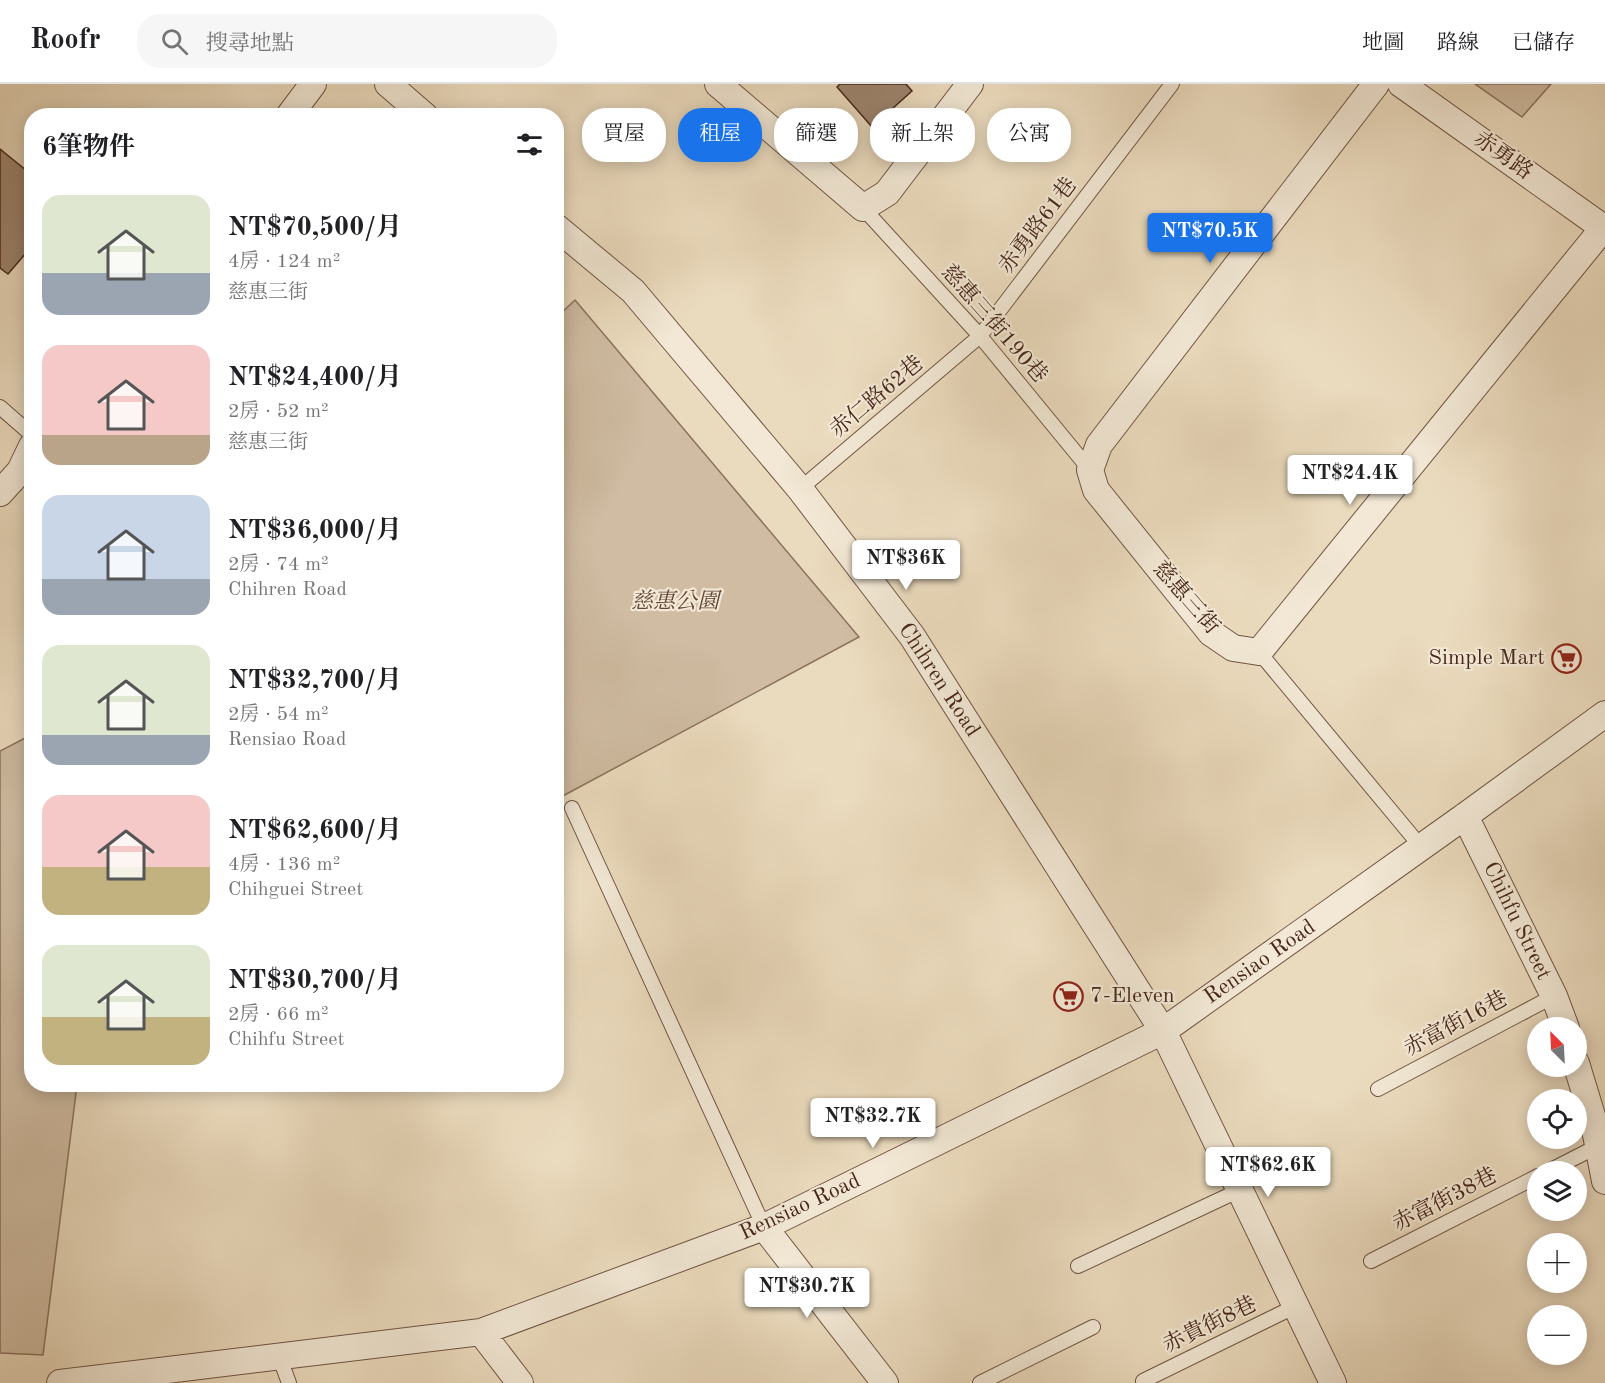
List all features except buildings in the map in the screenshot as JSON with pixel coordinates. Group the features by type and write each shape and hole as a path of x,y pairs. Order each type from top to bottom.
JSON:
{"street":[{"path":"295,108 313,84"},
{"path":"388,84 416,108"},
{"path":"718,84 863,208 887,193 970,84"},
{"path":"1090,470 1099,445 1376,84"},
{"name":"赤勇路","path":"1401,84 1605,228"},
{"path":"1259,652 1605,228"},
{"name":"Chihren Road","path":"564,233 633,291 800,489 912,636 1163,1031 1333,1383"},
{"path":"0,493 20,471 24,463"},
{"name":"慈惠三街","path":"1090,470 1096,490 1211,633 1233,648 1259,652"},
{"name":"Rensiao Road","path":"60,1383 178,1376 279,1356 481,1332 764,1227 1163,1031 1604,716"},
{"name":"Chihfu Street","path":"1465,816 1554,996 1562,1017"},
{"path":"1580,1077 1593,1119 1605,1181"},
{"path":"764,1227 885,1383"},
{"path":"481,1332 520,1383"}],"lane":[{"name":"赤勇路61巷","path":"980,336 1172,84"},
{"name":"慈惠三街190巷","path":"863,208 980,336 1090,470"},
{"name":"赤仁路62巷","path":"800,489 980,336"},
{"path":"0,407 24,428"},
{"path":"1259,652 1422,848"},
{"path":"572,808 764,1227"},
{"name":"赤富街16巷","path":"1378,1089 1554,996"},
{"path":"1569,1161 1598,1146"},
{"name":"赤富街38巷","path":"1371,1261 1527,1182"},
{"path":"1078,1266 1240,1190"},
{"name":"赤貴街8巷","path":"1143,1381 1296,1306"},
{"path":"980,1383 1093,1327"},
{"path":"279,1356 288,1383"}],"green space":[{"path":"1475,84 1551,84 1522,117"},
{"name":"慈惠公園","path":"575,300 859,637 564,795 564,310"},
{"path":"24,739 24,1092 76,1092 43,1355 0,1353 0,751"}],"place":[{"name":"Simple Mart","path":"1566,658"},
{"name":"7-Eleven","path":"1069,996"}]}
